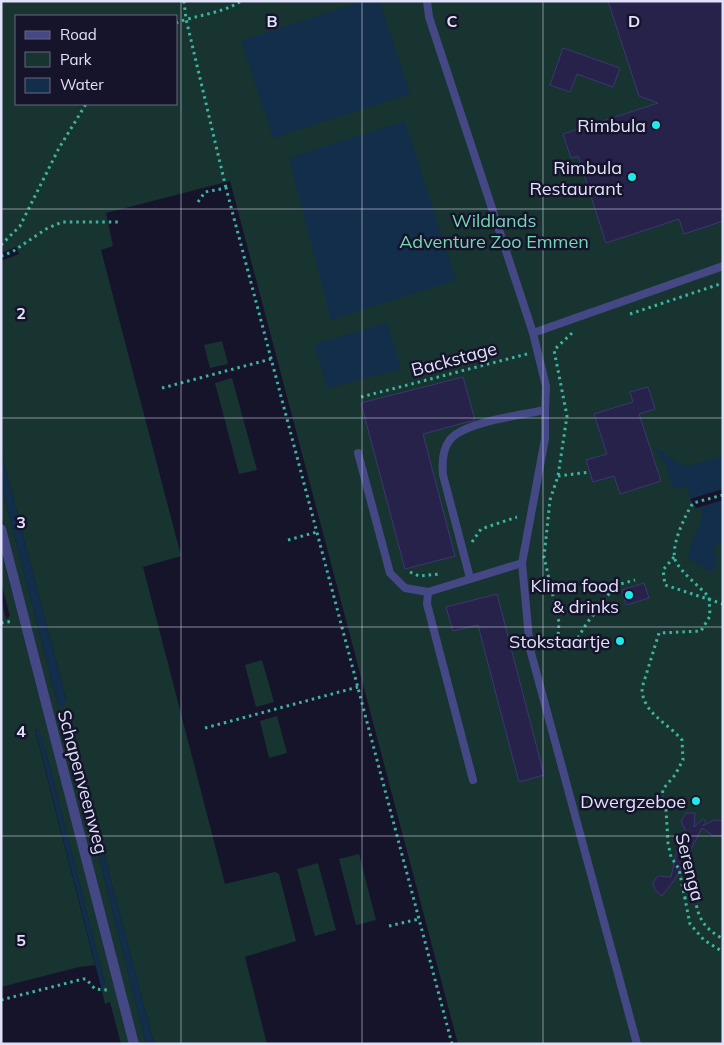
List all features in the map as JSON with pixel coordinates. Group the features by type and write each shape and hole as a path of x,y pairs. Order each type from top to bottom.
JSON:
{"street":[{"name":"Schapenveenweg","path":"1,529 134,1044"}],"lane":[{"path":"427,1 432,26 533,333 546,386 545,439 522,563 530,649 637,1044"},
{"path":"533,333 723,266"},
{"path":"470,578 442,475 442,458 449,440 462,430 545,410"},
{"path":"358,453 390,573 405,588 428,592 522,563"},
{"path":"428,592 427,604 473,780"}],"path":[{"path":"184,1 186,19 226,188 452,1044"},
{"path":"178,23 186,19 227,9 241,1"},
{"path":"1,245 20,226 58,148 85,105"},
{"path":"198,202 205,192 226,188"},
{"path":"1,256 12,252 46,229 62,222 119,222"},
{"path":"624,316 723,283"},
{"path":"580,331 571,334 554,350 567,416 558,476 550,500 544,557 559,622 558,638 562,648 569,650 578,640 589,620 605,603 613,586 635,580"},
{"name":"Backstage","path":"361,398 549,348 554,350"},
{"path":"162,388 271,360"},
{"path":"558,476 590,472"},
{"path":"723,495 693,503 679,534 674,557 663,570 665,585 723,604"},
{"path":"534,498 550,500"},
{"path":"464,552 482,529 517,518 518,511"},
{"path":"288,540 317,532"},
{"path":"674,557 680,567 710,600"},
{"path":"410,572 419,576 445,572"},
{"name":"Serenga","path":"710,600 710,616 704,628 697,632 659,633 643,680 642,695 647,708 674,730 682,740 684,747 683,760 675,775 663,789 662,797 666,809 668,843 671,857 679,869 690,924 704,940 723,952"},
{"path":"205,728 358,687"},
{"path":"684,898 695,897 700,920 709,931 723,939"},
{"path":"389,926 419,919"},
{"path":"1,1000 83,979 98,991 120,989"}],"green space":[{"name":"Wildlands Adventure Zoo Emmen","path":"1,1 723,1 723,1044 458,1044 230,181 106,213 113,246 101,250 181,556 143,567 225,884 275,872 279,874 296,941 245,957 267,1044 154,1044 69,722 65,722 146,1044 139,1044 1,514 1,484 58,705 66,699 1,452 1,261 19,254 16,247 1,253"},
{"path":"222,341 228,364 210,368 204,345"},
{"path":"232,378 257,470 239,474 215,383"},
{"path":"1,550 130,1044 121,1044 110,1002 105,1004 101,987 105,984 46,752 37,729 35,730 95,965 79,967 1,987 1,599 6,619 10,616 1,582"},
{"path":"262,660 274,702 256,707 245,665"},
{"path":"277,716 287,753 269,758 260,721"},
{"path":"359,854 376,920 356,925 339,859"},
{"path":"318,863 336,930 315,936 297,869"}],"water":[{"path":"363,1 380,1 410,94 273,138 241,41"},
{"path":"405,121 456,280 331,320 289,158"},
{"path":"387,323 401,369 327,388 314,344"},
{"path":"658,449 681,465 688,466 723,456 723,542 714,547 717,564 714,570 708,571 688,558 691,545 701,523 702,510 696,508 690,499 687,486 676,489 671,483 666,465 655,450"},
{"path":"1,452 66,699 63,707 58,705 1,484"},
{"path":"65,722 69,722 154,1044 146,1044"},
{"path":"35,729 39,730 46,752 105,984 104,987 101,987"}],"pier":[{"path":"723,489 723,500 696,508 690,499"}],"building":[{"name":"Rimbula","path":"608,1 723,1 723,221 684,234 679,219 606,243 578,156 571,158 563,134 658,103 639,96"},
{"path":"563,48 620,68 613,87 577,74 570,92 550,85"},
{"path":"463,377 475,420 423,434 455,556 405,569 361,403"},
{"path":"648,387 655,409 639,414 661,481 620,494 614,476 593,482 586,460 607,454 594,414 633,402 630,392"},
{"path":"644,583 649,598 626,605 622,590"},
{"path":"497,594 544,775 519,782 478,625 453,631 446,607"},
{"path":"686,813 695,813 694,827 703,819 706,821 703,826 714,820 723,821 723,835 714,836 702,828 675,879 662,896 655,890 653,883 658,876 671,877 678,845 687,834 681,821"}],"place":[{"name":"Rimbula","path":"656,125"},
{"name":"Rimbula Restaurant","path":"632,177"},
{"name":"Klima food & drinks","path":"629,595"},
{"name":"Stokstaartje","path":"620,641"},
{"name":"Dwergzeboe","path":"696,801"}]}
